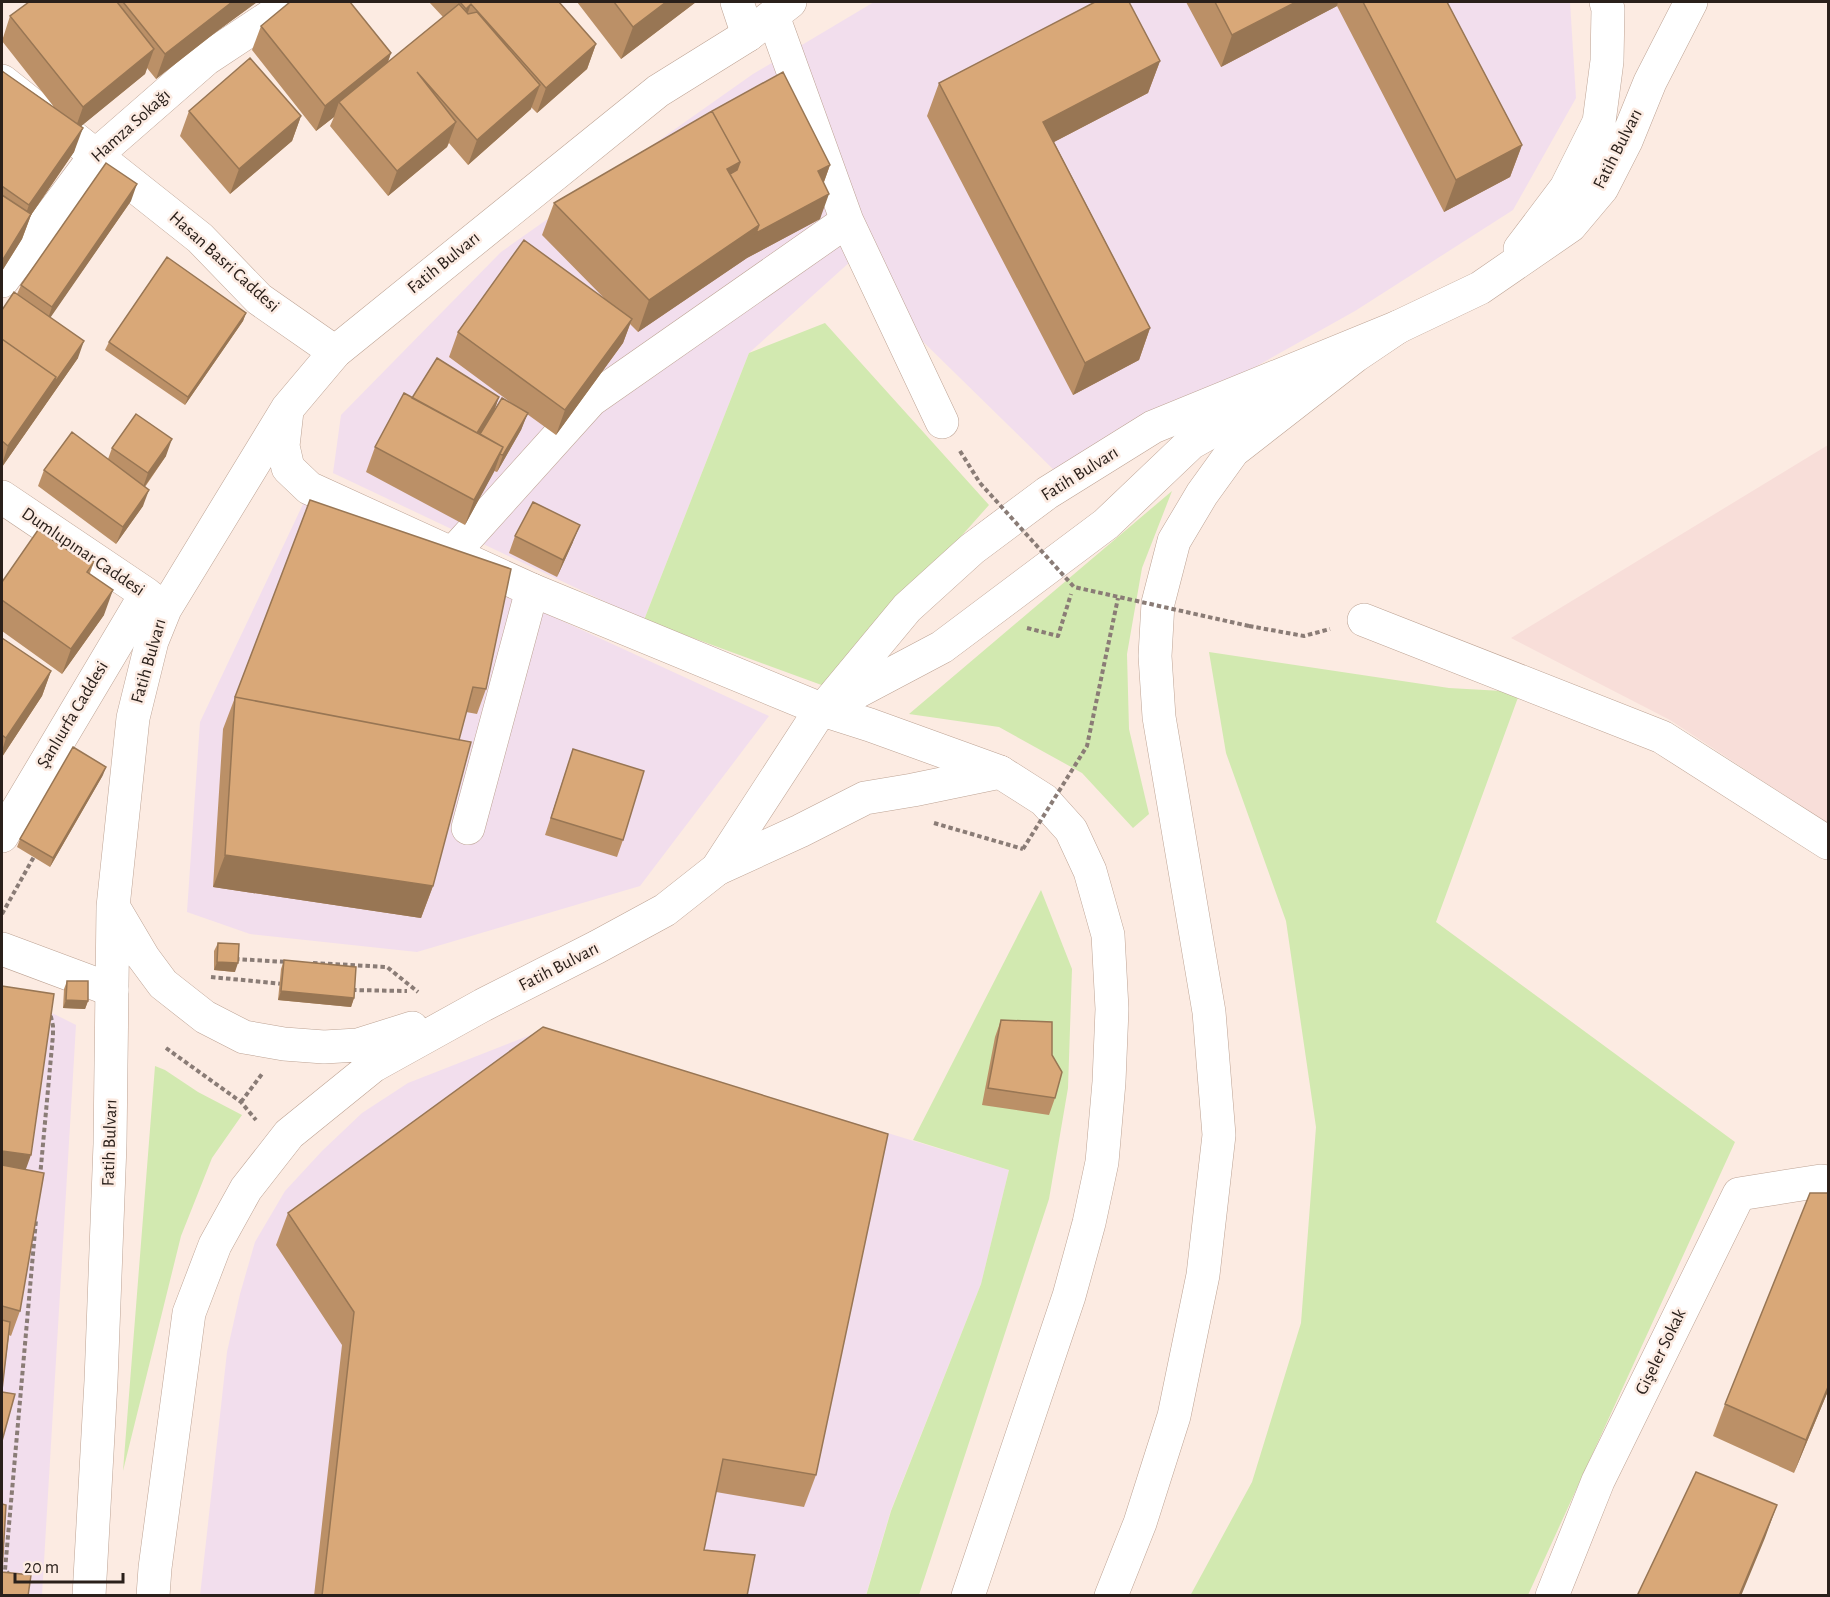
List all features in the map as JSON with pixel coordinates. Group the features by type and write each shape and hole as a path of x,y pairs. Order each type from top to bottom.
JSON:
{"main road":[{"name":"Hamza Sokağı","path":"2,281 96,155 206,59 292,2"},
{"path":"737,2 770,18 847,221 942,422"},
{"name":"Fatih Bulvarı","path":"1480,288 1525,243 1566,188 1599,122 1608,61 1606,2"},
{"name":"Fatih Bulvarı","path":"153,1596 189,1313 215,1245 246,1189 289,1134 373,1066 483,1005 665,910 717,869 814,720 907,608 972,549 1047,494 1153,427 1398,327 1480,288 1570,226 1602,188 1626,141 1650,82 1691,2"},
{"name":"Fatih Bulvarı","path":"89,1596 100,1404 110,1156 113,907 133,718 152,641 155,602 287,409 335,352 658,91 770,18"},
{"name":"Hasan Basri Caddesi","path":"2,81 201,238 259,298 335,352"},
{"path":"453,553 591,400 847,221"},
{"path":"1111,1596 1140,1523 1174,1416 1203,1275 1219,1136 1209,1012 1159,717 1155,656 1158,603 1173,541 1202,494 1233,451 1355,356 1398,327"},
{"name":"Fatih Bulvarı","path":"823,710 942,647 1106,524 1191,444 1398,327"},
{"path":"287,409 283,446 288,468 309,488 532,590 823,710 1000,772 1044,800 1071,830 1089,871 1108,935 1112,1009 1102,1162 1089,1223 1069,1296 968,1596"},
{"name":"Dumlupınar Caddesi","path":"2,497 155,602"},
{"path":"468,828 532,590"},
{"name":"Şanlıurfa Caddesi","path":"2,836 155,602"},
{"path":"1364,620 1662,736 1828,843"},
{"path":"717,869 865,798 1000,772"},
{"path":"113,907 142,957 163,984 205,1017 244,1037 284,1044 324,1047 358,1045 483,1005"},
{"path":"2,949 112,990"},
{"name":"Gişeler Sokak","path":"1552,1596 1598,1482 1739,1194 1821,1181 1828,1182"}],"path":[{"path":"980,483 1074,587 1304,636"},
{"path":"1025,628 1058,636 1074,587"},
{"path":"938,824 1023,849 1087,746 1118,598"},
{"path":"225,959 294,962"},
{"path":"306,963 387,967 418,992"},
{"path":"210,977 293,984"},
{"path":"39,1188 53,1026 51,1017 41,1011"},
{"path":"165,1048 240,1102 259,1122"},
{"path":"240,1102 268,1066"},
{"path":"12,1578 5,1570 36,1212"}],"shaded area":[{"path":"874,2 1570,2 1576,98 1513,210 1355,311 1060,476 908,327 872,242 749,353 644,620 333,473 341,415 501,252 753,74"},
{"path":"1828,445 1828,824 1670,720 1511,638"},
{"path":"304,502 769,716 640,886 417,952 250,934 187,912 200,722"},
{"path":"2,988 76,1025 42,1595 2,1595"},
{"path":"546,1029 1009,1170 981,1284 891,1510 866,1595 200,1596 227,1352 255,1242 285,1191 362,1113 408,1083"}],"green space":[{"path":"825,323 989,505 827,687 644,620 749,353"},
{"path":"1172,491 1142,568 1127,654 1129,729 1149,814 1133,828 1082,773 999,727 909,714"},
{"path":"1209,652 1449,688 1520,692 1436,922 1735,1142 1528,1595 1190,1596 1252,1482 1301,1323 1316,1127 1286,921 1226,753"},
{"path":"1041,890 1072,969 1068,1088 1049,1199 919,1595 866,1596 891,1511 981,1284 1009,1170 913,1140"},
{"path":"155,1066 242,1115 212,1158 181,1236 123,1471"}],"building":[{"path":"29,2 117,2 154,49 83,107 10,16"},
{"path":"123,2 232,2 165,54"},
{"path":"290,2 350,2 391,53 325,106 261,26"},
{"path":"460,2 559,2 596,44 546,88 471,4 466,9"},
{"path":"614,2 666,2 633,27"},
{"path":"1095,2 1129,2 1160,61 1043,122 1150,328 1085,363 939,83"},
{"path":"1215,2 1296,2 1232,35"},
{"path":"1363,2 1447,2 1522,145 1456,180"},
{"path":"459,4 468,14 477,12 540,85 477,140 417,72 456,122 397,171 339,102"},
{"path":"250,58 301,116 239,169 189,111"},
{"path":"2,71 83,128 29,205 2,186"},
{"path":"783,72 830,165 818,171 829,194 756,233 759,225 730,174 737,170 740,162 712,111"},
{"path":"712,111 740,162 727,169 759,225 649,300 554,203"},
{"path":"106,163 137,184 52,307 21,285"},
{"path":"2,195 31,214 2,261"},
{"path":"524,240 632,319 565,410 458,332"},
{"path":"167,257 246,313 188,397 109,342"},
{"path":"14,292 84,341 53,385 56,377 2,339 2,310"},
{"path":"2,339 56,377 8,446 2,441"},
{"path":"437,358 499,397 477,433 412,398"},
{"path":"404,393 503,447 474,500 375,447"},
{"path":"502,398 528,413 503,455 500,454 503,447 480,434"},
{"path":"136,414 172,439 148,473 112,448"},
{"path":"72,432 149,490 123,527 44,470"},
{"path":"310,500 511,569 486,689 473,687 459,740 235,697"},
{"path":"533,502 580,525 563,560 515,536"},
{"path":"38,530 72,553 74,548 94,562 87,572 113,590 71,649 2,600 2,582"},
{"path":"2,638 51,671 6,738 2,735"},
{"path":"235,697 471,742 433,886 225,855"},
{"path":"73,747 106,767 53,858 20,839"},
{"path":"573,749 644,771 623,840 551,818"},
{"path":"218,943 239,944 238,963 217,962"},
{"path":"284,960 356,967 354,998 281,991"},
{"path":"67,981 88,981 88,1001 66,1000"},
{"path":"2,986 54,994 31,1155 2,1151"},
{"path":"1001,1020 1052,1022 1052,1055 1062,1072 1055,1098 988,1088"},
{"path":"543,1027 888,1134 816,1475 723,1459 704,1550 755,1555 747,1596 322,1596 354,1312 288,1213"},
{"path":"2,1165 44,1173 20,1311 2,1306"},
{"path":"1810,1193 1828,1193 1828,1387 1806,1440 1725,1404"},
{"path":"2,1320 10,1322 2,1390"},
{"path":"2,1392 15,1394 2,1441"},
{"path":"1696,1472 1777,1505 1739,1596 1637,1596"},
{"path":"2,1504 6,1505 2,1572"},
{"path":"2,1572 31,1575 28,1596 2,1596"}]}
